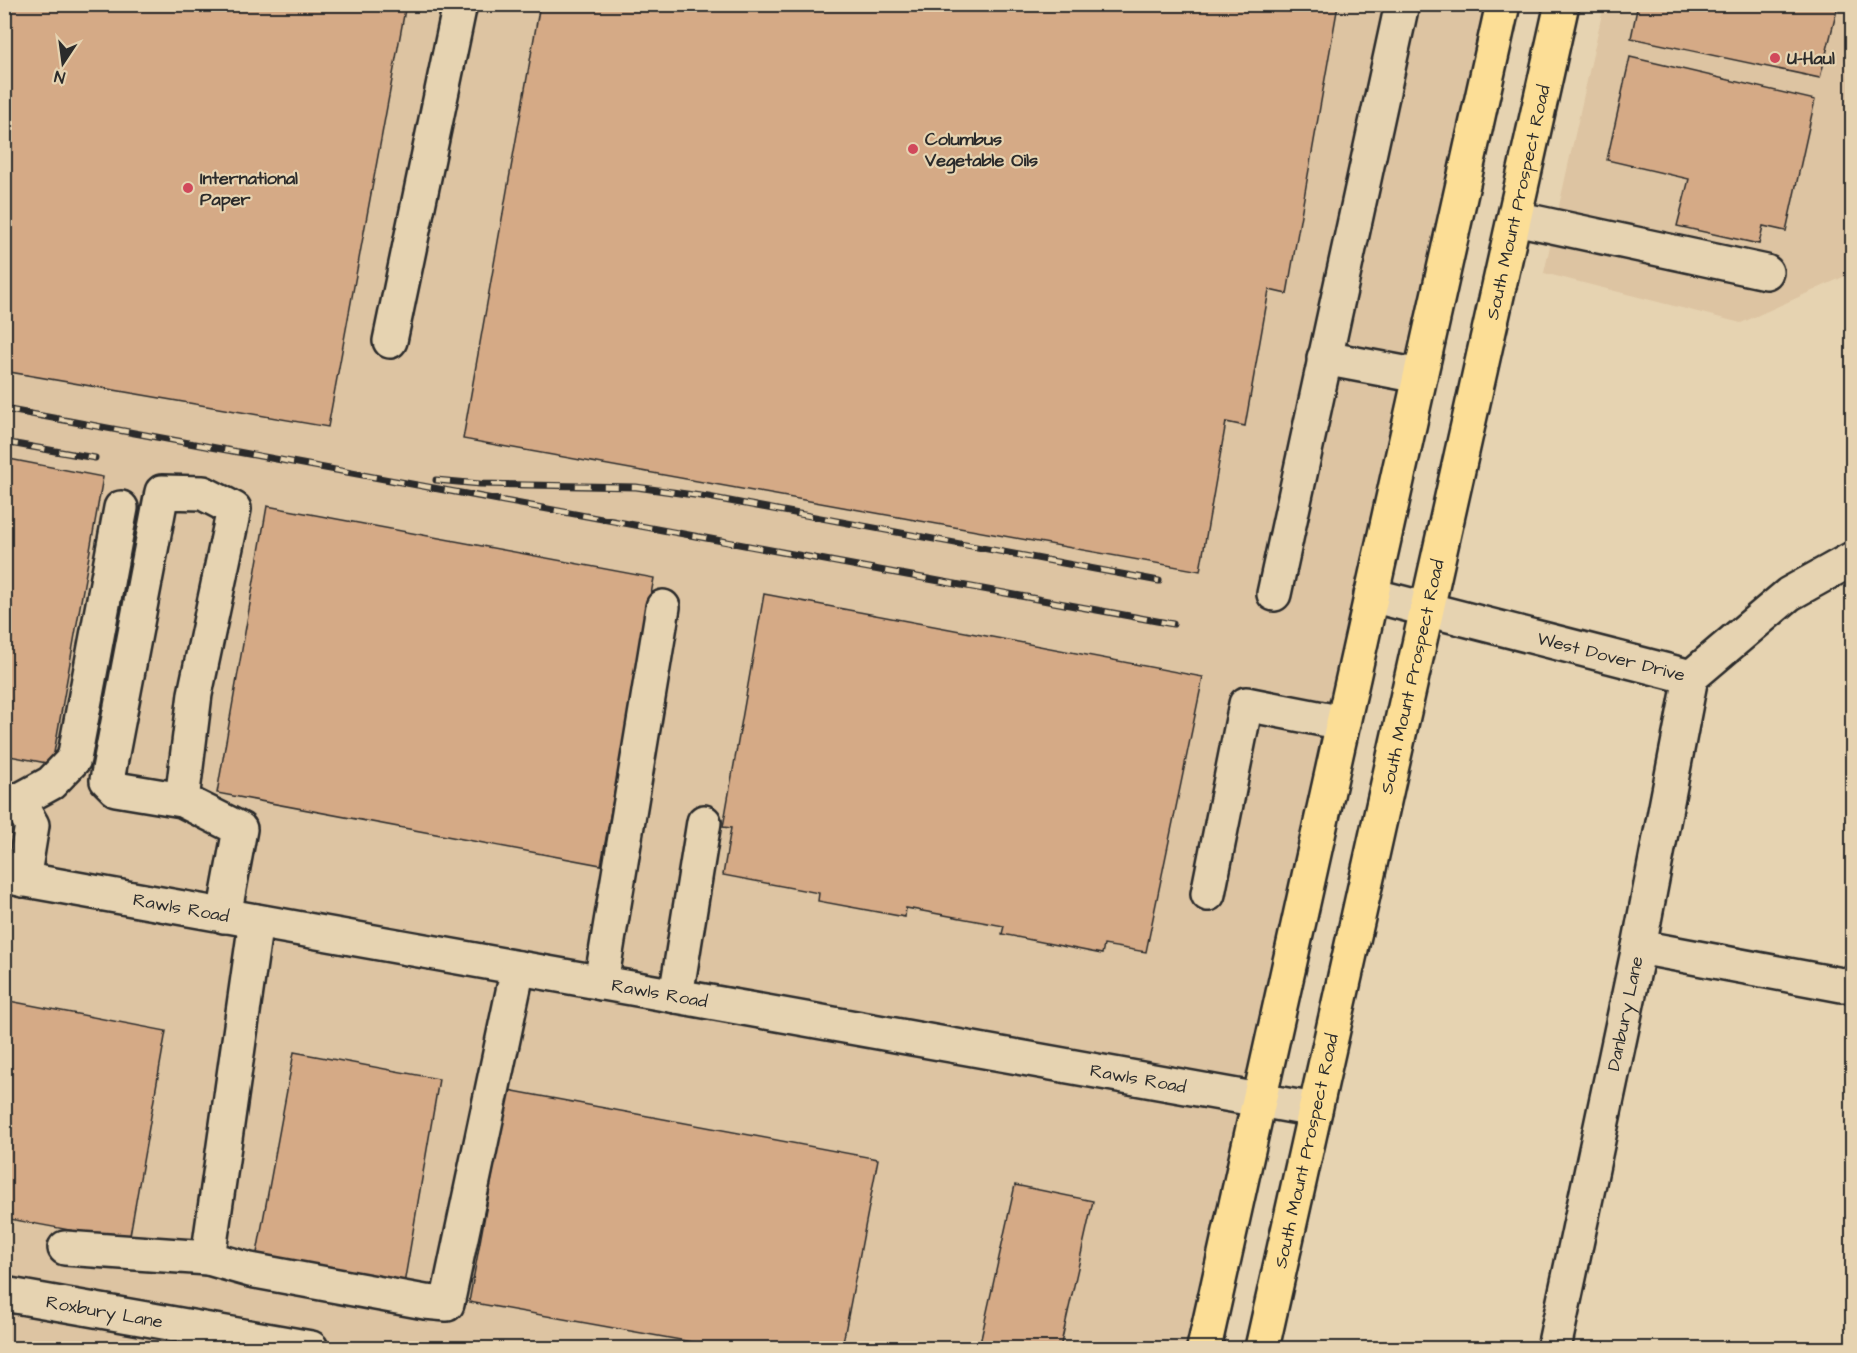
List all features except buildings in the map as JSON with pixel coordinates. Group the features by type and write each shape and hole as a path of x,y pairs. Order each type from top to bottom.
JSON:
{"main road":[{"path":"1204,1348 1503,4"},
{"name":"South Mount Prospect Road","path":"1262,1348 1562,4"}],"street":[{"path":"390,341 460,4"},
{"path":"1274,594 1402,4"},
{"path":"1515,218 1766,272"},
{"path":"1324,358 1420,376"},
{"path":"182,800 195,694 234,509 203,493 162,492 107,780 116,789 182,800 240,829 224,916"},
{"path":"14,878 32,825 11,800 51,783 74,759 121,508"},
{"name":"West Dover Drive","path":"1371,595 1691,677 1789,594 1852,559"},
{"path":"601,982 663,607"},
{"name":"Danbury Lane","path":"1554,1348 1639,947 1691,677"},
{"path":"1208,894 1246,704 1343,723"},
{"path":"676,996 704,822"},
{"name":"Rawls Road","path":"14,878 1315,1110"},
{"path":"208,1258 256,921"},
{"path":"1639,947 1842,985 1852,984"},
{"path":"65,1248 208,1258 250,1270 447,1304 518,968"},
{"name":"Roxbury Lane","path":"4,1294 311,1348"}],"shaded area":[{"path":"5,5 1488,5 1189,1348 5,1348"},
{"path":"1604,5 1852,5 1852,273 1741,323 1544,273"}],"railway":[{"path":"4,409 1173,624"},
{"path":"4,442 95,458"},
{"path":"436,480 480,484 636,487 708,497 1159,581"}],"place":[{"name":"U-Haul","path":"1775,58"},
{"name":"Columbus Vegetable Oils","path":"913,149"},
{"name":"International Paper","path":"188,188"}]}
